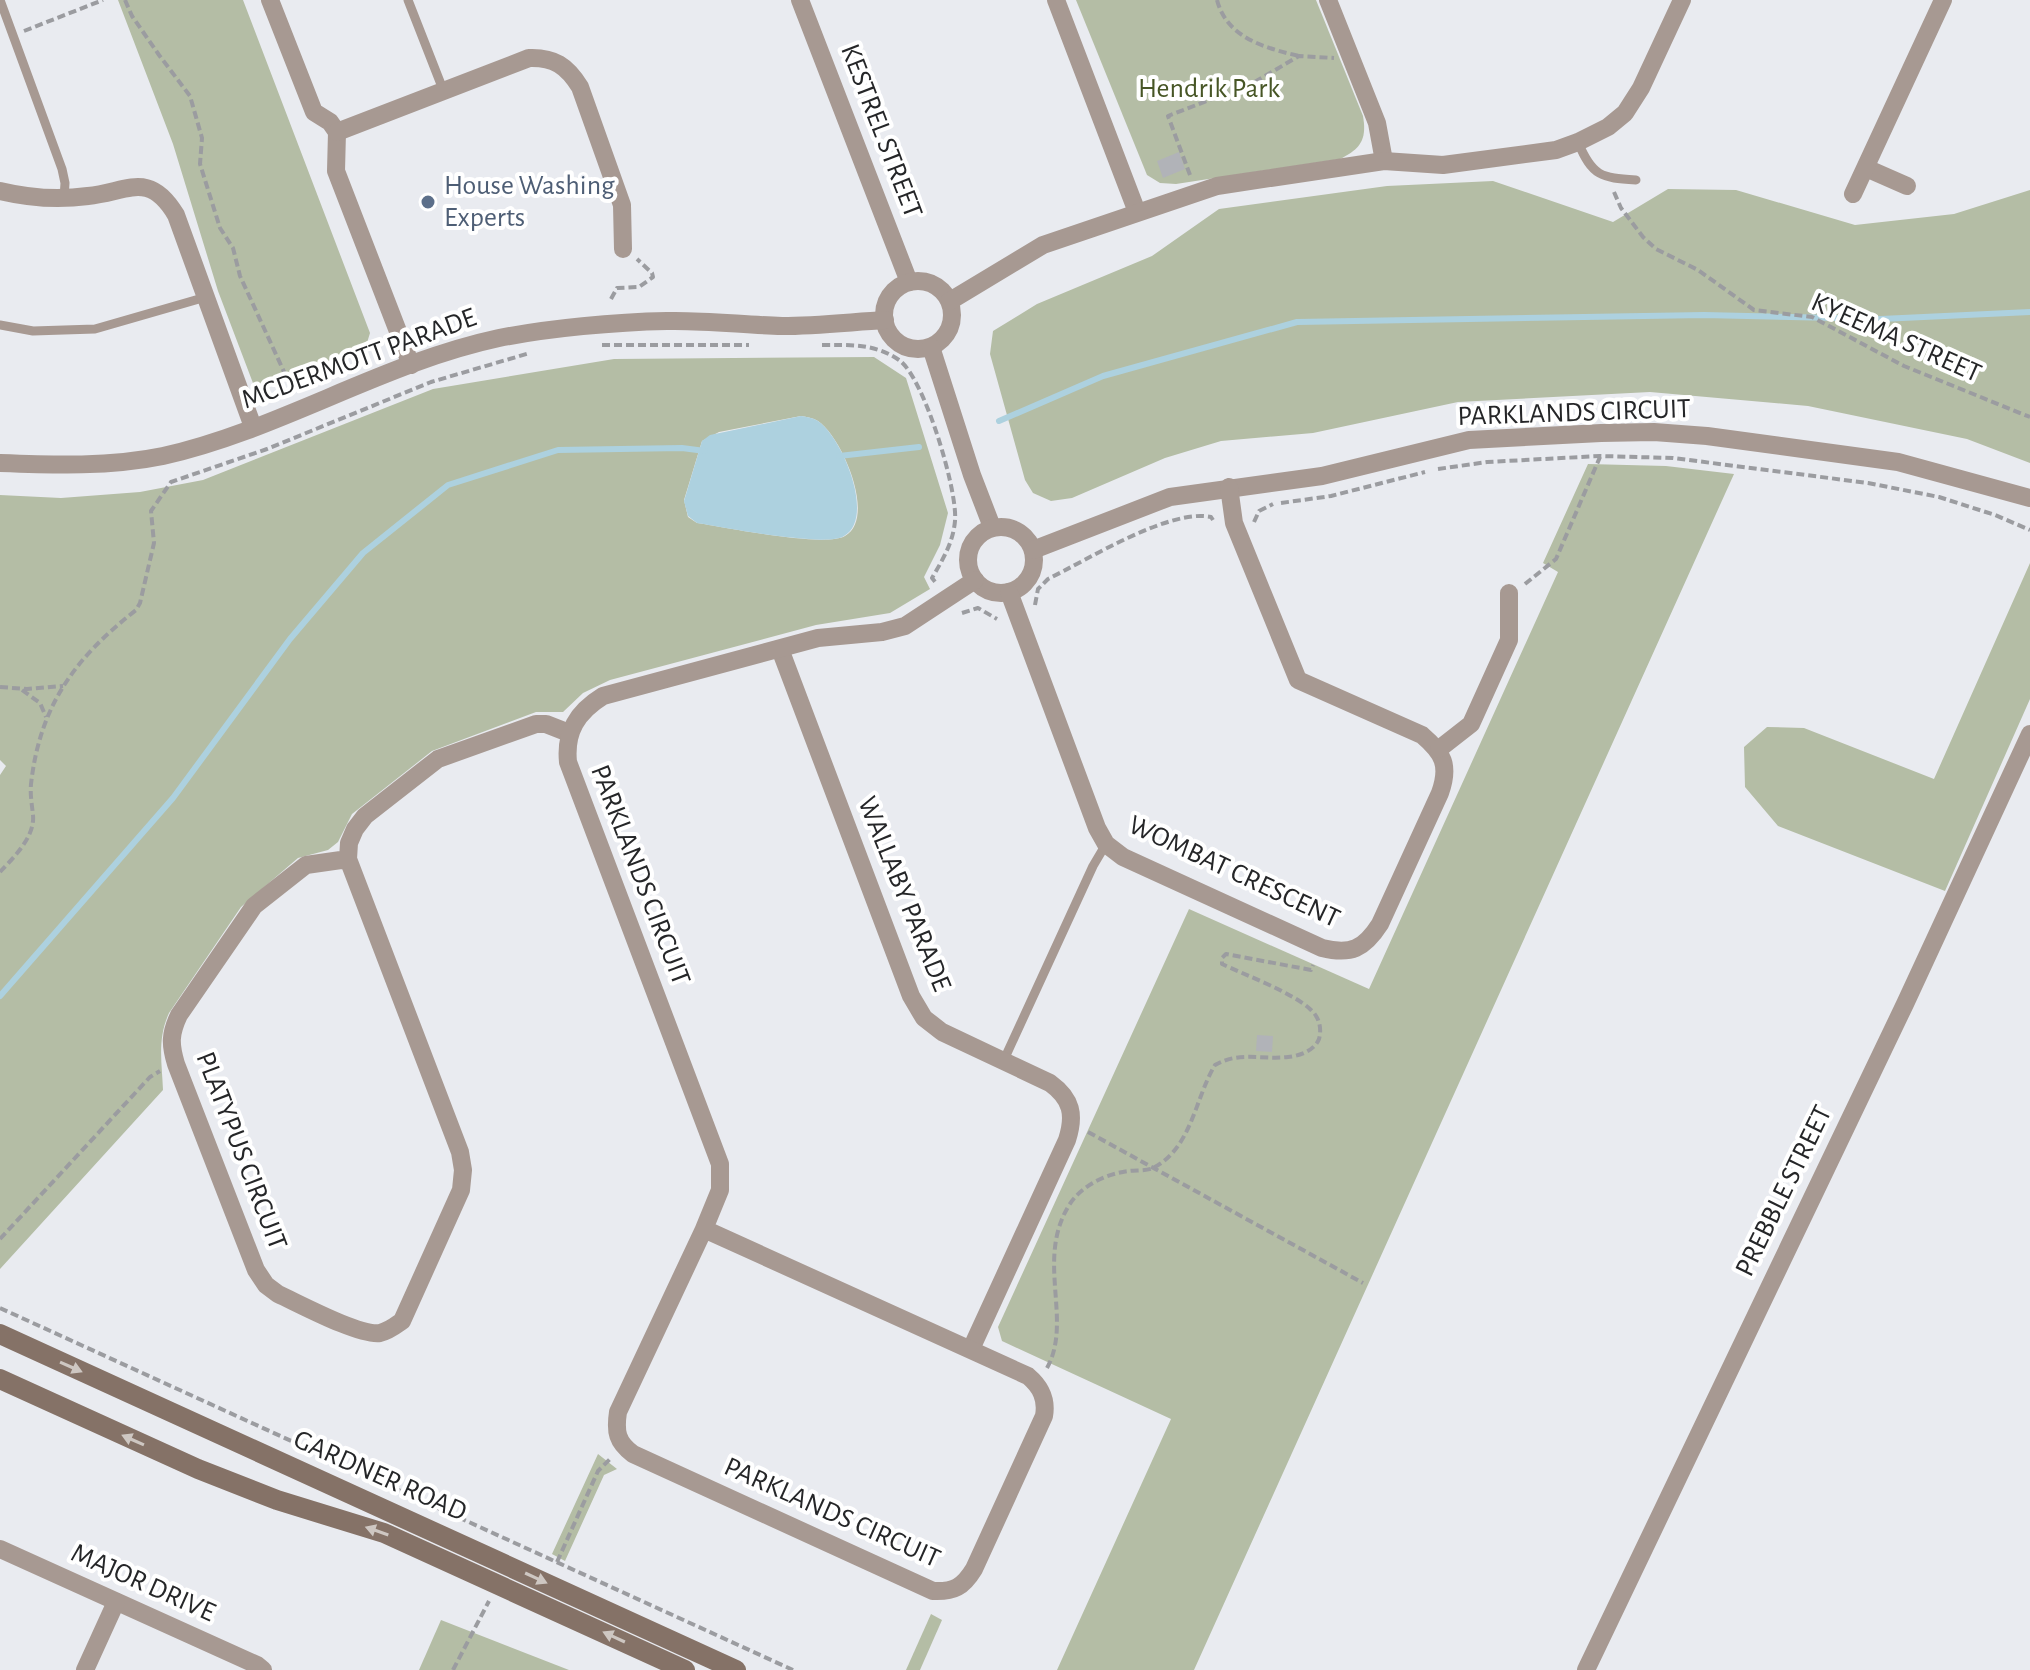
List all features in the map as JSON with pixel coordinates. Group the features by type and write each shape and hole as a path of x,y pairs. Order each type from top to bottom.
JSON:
{"street":[{"path":"270,0 314,112 330,122 337,132 336,171 411,365"},
{"name":"KESTREL STREET","path":"800,0 909,282"},
{"path":"1056,0 1137,212"},
{"path":"1328,0 1377,123 1384,161"},
{"path":"950,301 1043,245 1217,186 1384,161 1443,165 1556,150 1578,142 1608,127 1625,113 1641,88 1682,0"},
{"path":"1853,194 1943,0"},
{"path":"337,132 529,58 543,57 558,62 570,72 580,87 622,205 623,249"},
{"path":"1866,168 1907,186"},
{"path":"0,191 64,198 92,196 127,186 156,192 167,199 176,215 253,427"},
{"path":"909,282 937,286 950,301 950,328 931,347 906,347 891,336 885,320 887,301 909,282"},
{"name":"MCDERMOTT PARADE","path":"0,463 62,465 142,460 166,455 253,427 411,365 497,339 668,321 785,326 885,320"},
{"path":"931,347 992,527"},
{"name":"PARKLANDS CIRCUIT","path":"1033,550 1170,497 1322,476 1469,440 1654,432 1707,436 1898,462 2030,498"},
{"path":"1229,487 1234,523 1298,680 1422,735 1439,749 1471,724 1509,640 1509,593"},
{"path":"992,527 1013,528 1022,533 1033,550 1032,572 1027,581 1009,592 990,591 975,580 970,570 970,549 975,540 992,527"},
{"name":"PARKLANDS CIRCUIT","path":"975,580 905,626 882,632 818,638 603,696 588,705 569,733 568,762 720,1164 720,1190 618,1412 616,1430 625,1448 648,1461 933,1591 947,1591 959,1587 974,1569 1044,1416 1044,1396 1037,1384"},
{"name":"WOMBAT CRESCENT","path":"1009,592 1097,828 1106,844 1123,857 1322,948 1352,951 1370,941 1380,924 1445,779 1439,749"},
{"name":"WALLABY PARADE","path":"780,649 911,996 924,1018 942,1032 1062,1091 1072,1112 1071,1125"},
{"path":"348,859 349,843 365,816 438,759 536,724 546,724 569,733"},
{"name":"PREBBLE STREET","path":"1586,1670 1905,1004 2030,734"},
{"name":"PLATYPUS CIRCUIT","path":"348,859 460,1152 463,1170 461,1190 402,1321 379,1333 362,1331 278,1294 266,1285 256,1270 170,1044 179,1015 254,906 306,865 348,859"},
{"path":"971,1349 1071,1125"},
{"path":"704,1229 971,1349 1028,1376 1037,1384"},
{"name":"GARDNER ROAD","path":"0,1334 736,1670"},
{"name":"GARDNER ROAD","path":"0,1379 198,1469 277,1500 384,1533 685,1670"},
{"name":"MAJOR DRIVE","path":"0,1549 263,1670"},
{"path":"85,1670 116,1602"}],"lane":[{"path":"0,0 62,169 64,198"},
{"path":"408,0 444,92"},
{"path":"1578,142 1594,172 1609,178 1636,180"},
{"path":"0,325 33,331 95,329 206,297"},
{"path":"1003,1062 1106,844"}],"path":[{"path":"13,35 103,0"},
{"path":"125,0 132,16 190,96 202,138 200,164 220,228 233,248 240,276 291,387 308,380 326,425"},
{"path":"1217,0 1223,18 1240,35 1267,49 1327,59 1349,54"},
{"path":"1196,192 1168,116 1253,83 1299,56"},
{"name":"KYEEMA STREET","path":"1609,178 1621,208 1656,249 1698,270 1754,310 1812,317 1904,366 2030,417"},
{"path":"611,299 617,288 639,287 653,277 646,267 623,249"},
{"path":"589,346 760,345"},
{"path":"823,345 869,345 903,362 912,372 923,395 953,492 956,518 953,537 932,578 954,615 978,608 995,616 1002,624 1035,611 1038,589 1048,579 1135,534 1198,515 1211,517 1217,526 1254,523 1259,511 1270,504 1331,496 1440,468 1487,462 1600,456 1673,458 1868,483 1957,502 2030,530"},
{"path":"0,872 30,835 33,816 31,785 46,717 63,686 92,646 136,610 140,603 154,543 151,511 171,482 221,466 431,382 533,352"},
{"path":"1509,593 1534,579 1556,559 1600,456"},
{"path":"0,687 63,686"},
{"path":"21,689 40,703 46,717"},
{"path":"1037,1384 1049,1365 1057,1337 1053,1273 1055,1247 1068,1206 1097,1180 1123,1172 1152,1169 1182,1140 1215,1065 1236,1056 1291,1057 1318,1043 1320,1023 1313,1011 1222,964 1222,958 1226,954 1311,970 1322,948"},
{"path":"0,1239 150,1077 176,1064"},
{"path":"1071,1125 1363,1283"},
{"path":"0,1308 793,1670"},
{"path":"557,1562 598,1471 625,1448"},
{"path":"453,1670 497,1584"}],"green space":[{"path":"118,0 243,0 370,333 366,346 256,391 218,291 173,144"},
{"name":"Hendrik Park","path":"1076,0 1316,0 1363,116 1361,142 1340,159 1176,184 1160,183 1147,175"},
{"path":"1493,181 1613,222 1668,189 1736,190 1855,225 1954,214 2030,190 2030,463 1967,439 1808,406 1650,392 1458,402 1313,433 1221,441 1165,458 1072,498 1051,501 1033,493 1025,480 990,354 993,331 1037,304 1152,256 1219,209 1387,186"},
{"path":"874,357 906,378 948,513 940,545 924,577 930,589 890,613 816,625 610,680 583,693 563,712 536,712 432,751 352,814 338,842 328,850 298,858 241,907 169,1013 162,1042 163,1090 0,1269 0,775 6,766 0,760 0,495 61,498 140,492 203,480 433,389 614,359","holes":["801,416 818,421 837,443 846,460 857,496 858,513 854,527 845,536 817,540 774,536 697,523 688,517 684,500 702,441 719,432"]},
{"path":"1588,464 1666,466 1734,474 1194,1670 1057,1670 1171,1419 1002,1341 998,1327 1189,909 1369,989 1558,572 1543,563"},
{"path":"2030,563 2030,699 1945,891 1778,826 1745,787 1744,747 1767,727 1804,728 1934,779"},
{"path":"598,1454 617,1469 604,1475 565,1561 552,1554"},
{"path":"931,1614 942,1620 920,1670 906,1670"},
{"path":"441,1620 569,1670 419,1670"}],"water":[{"path":"801,416 816,420 827,430 837,443 852,478 857,513 853,527 844,536 817,540 774,536 697,523 688,516 684,501 702,441 710,435"}],"building":[{"path":"1179,152 1185,169 1163,178 1157,161"},
{"path":"1257,1035 1273,1036 1272,1052 1256,1051"}],"waterway":[{"path":"999,421 1103,376 1297,322 1704,315 1881,319 2030,312"},
{"path":"839,456 919,447"},
{"path":"0,996 173,798 290,639 363,553 448,485 558,450 682,448 705,451"}],"place":[{"name":"House Washing Experts","path":"428,202"}]}
